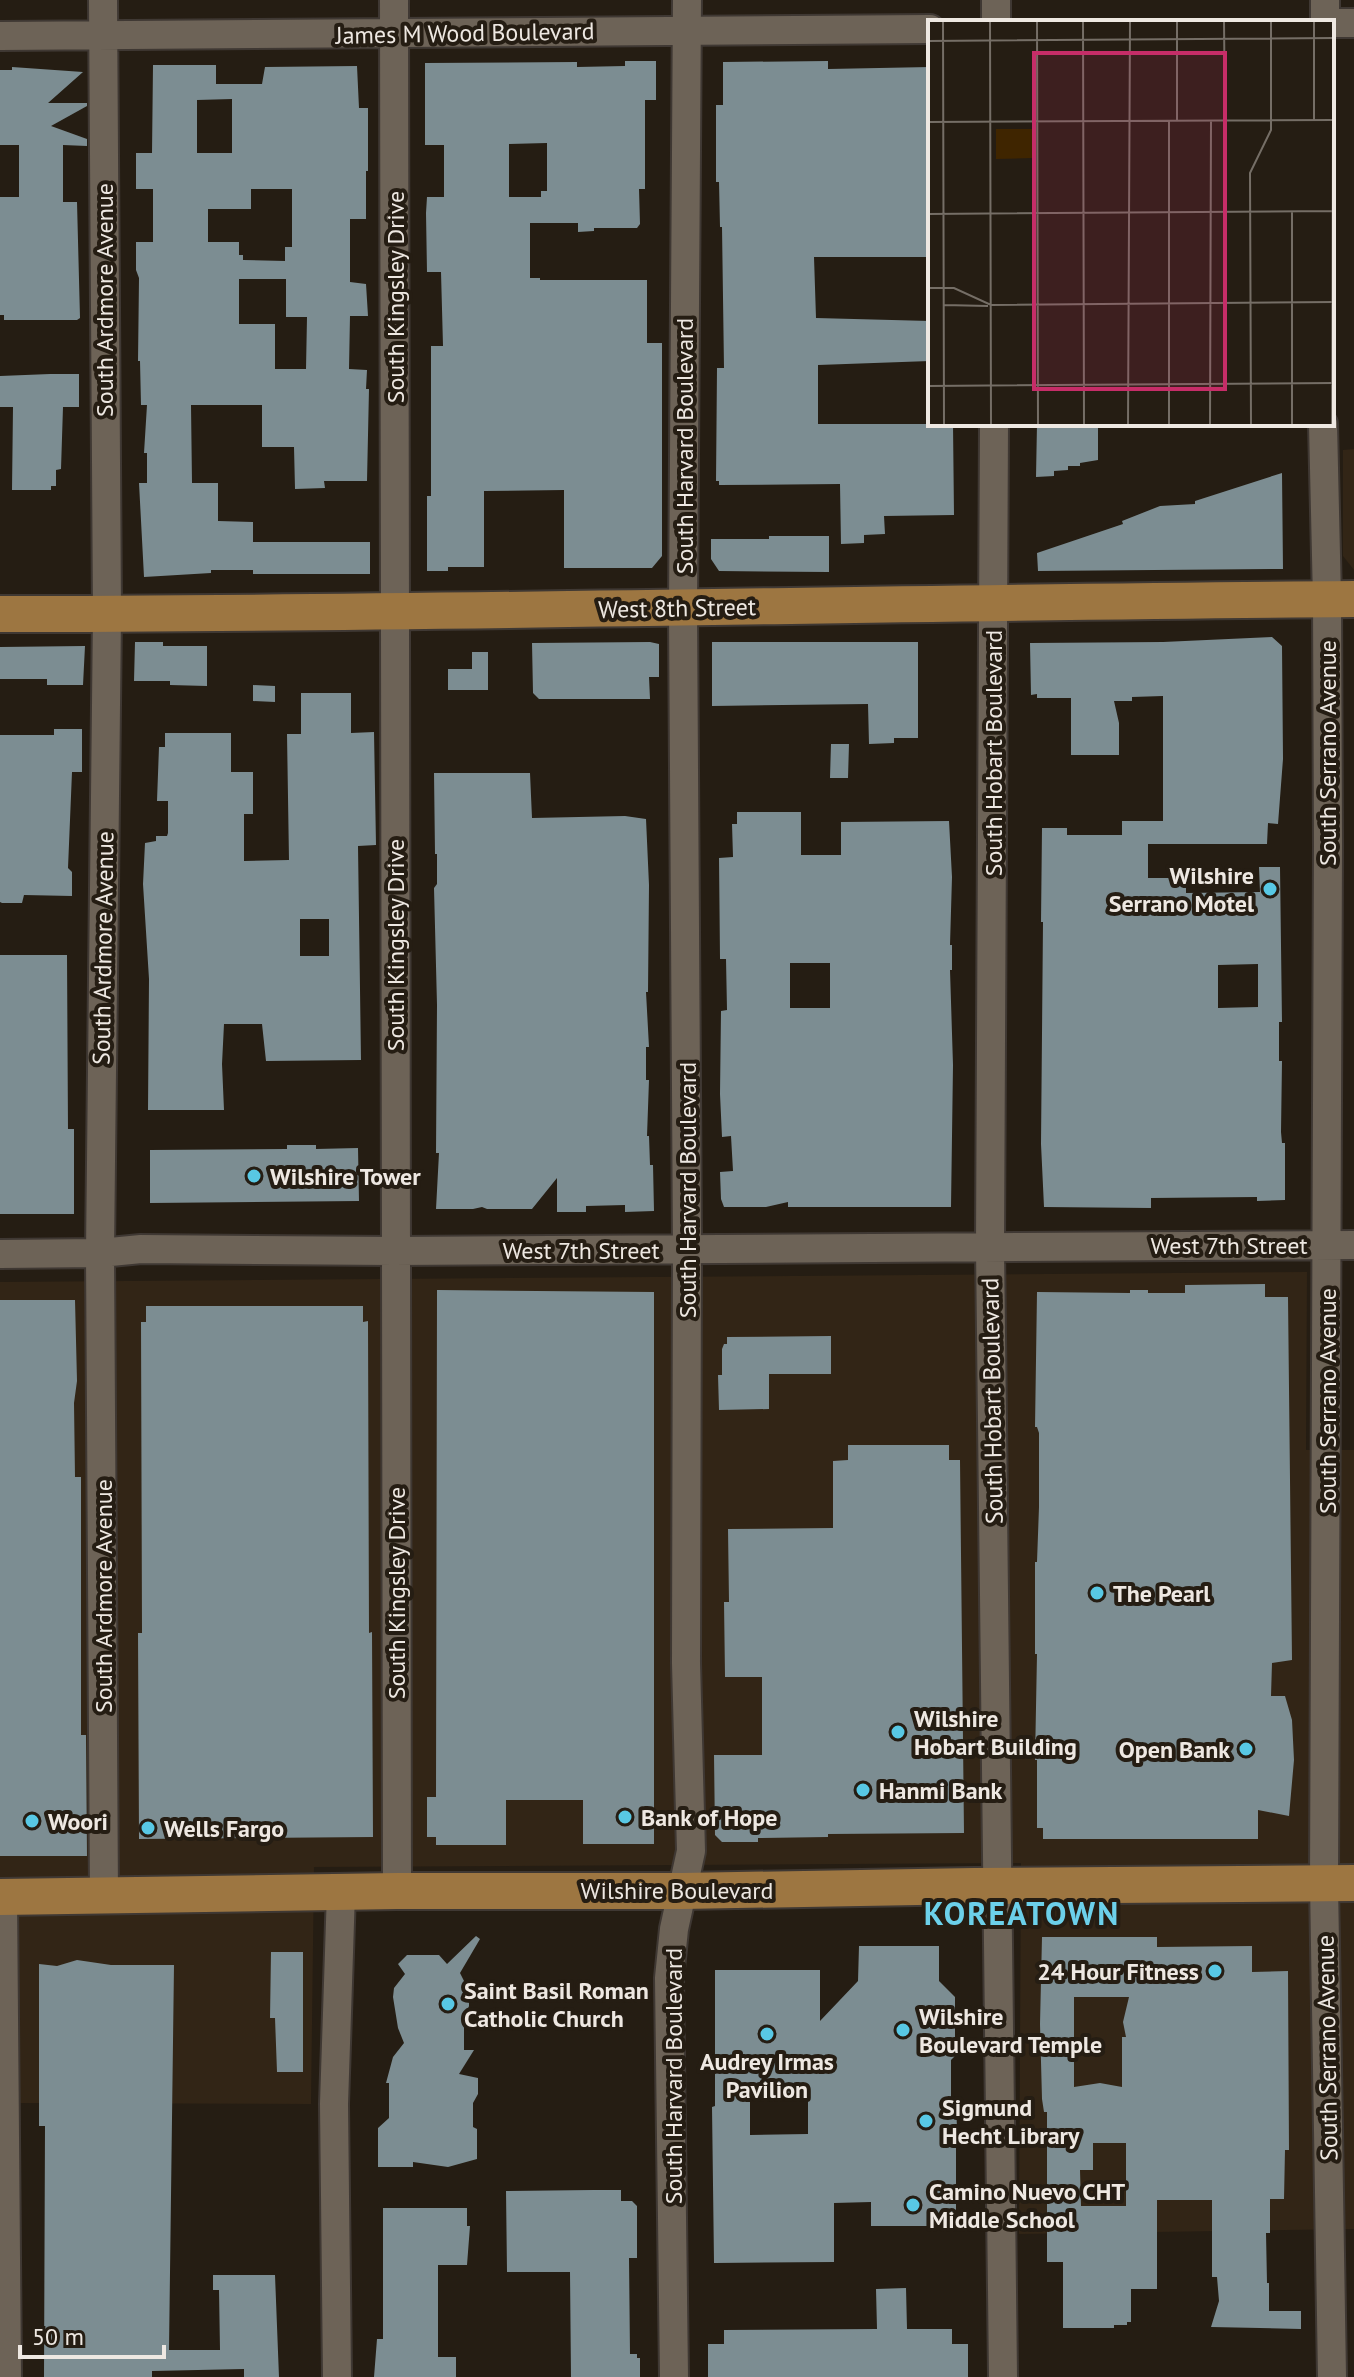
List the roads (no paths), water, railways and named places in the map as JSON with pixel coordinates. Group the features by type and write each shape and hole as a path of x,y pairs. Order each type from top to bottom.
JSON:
{"main road":[{"name":"West 8th Street","path":"0,614 683,609 1341,599"},
{"name":"Wilshire Boulevard","path":"2,1897 1339,1883"}],"street":[{"name":"South Ardmore Avenue","path":"103,0 107,614 100,1253 104,1896"},
{"name":"South Kingsley Drive","path":"394,0 397,1891"},
{"name":"South Harvard Boulevard","path":"674,2377 669,1978 674,1929 691,1851 686,1663 683,609 687,0"},
{"name":"James M Wood Boulevard","path":"0,36 928,29"},
{"name":"South Hobart Boulevard","path":"994,426 990,1247 1003,2377"},
{"name":"South Serrano Avenue","path":"1323,426 1341,599 1339,1883 1332,2377"},
{"name":"West 7th Street","path":"0,1254 100,1253 141,1249 394,1251 1341,1244"},
{"path":"337,2377 334,2104 341,1892"},
{"path":"2,1897 7,2377"}],"place":[{"name":"Wilshire Serrano Motel","path":"1270,889"},
{"name":"Wilshire Tower","path":"254,1176"},
{"name":"The Pearl","path":"1097,1593"},
{"name":"Wilshire Hobart Building","path":"898,1732"},
{"name":"Open Bank","path":"1246,1749"},
{"name":"Hanmi Bank","path":"863,1790"},
{"name":"Bank of Hope","path":"625,1817"},
{"name":"Woori","path":"32,1821"},
{"name":"Wells Fargo","path":"148,1828"},
{"name":"24 Hour Fitness","path":"1215,1971"},
{"name":"Saint Basil Roman Catholic Church","path":"448,2004"},
{"name":"Wilshire Boulevard Temple","path":"903,2030"},
{"name":"Audrey Irmas Pavilion","path":"767,2034"},
{"name":"Sigmund Hecht Library","path":"926,2121"},
{"name":"Camino Nuevo CHT Middle School","path":"913,2205"}],"district":[{"name":"KOREATOWN","path":"1022,1913"}]}
